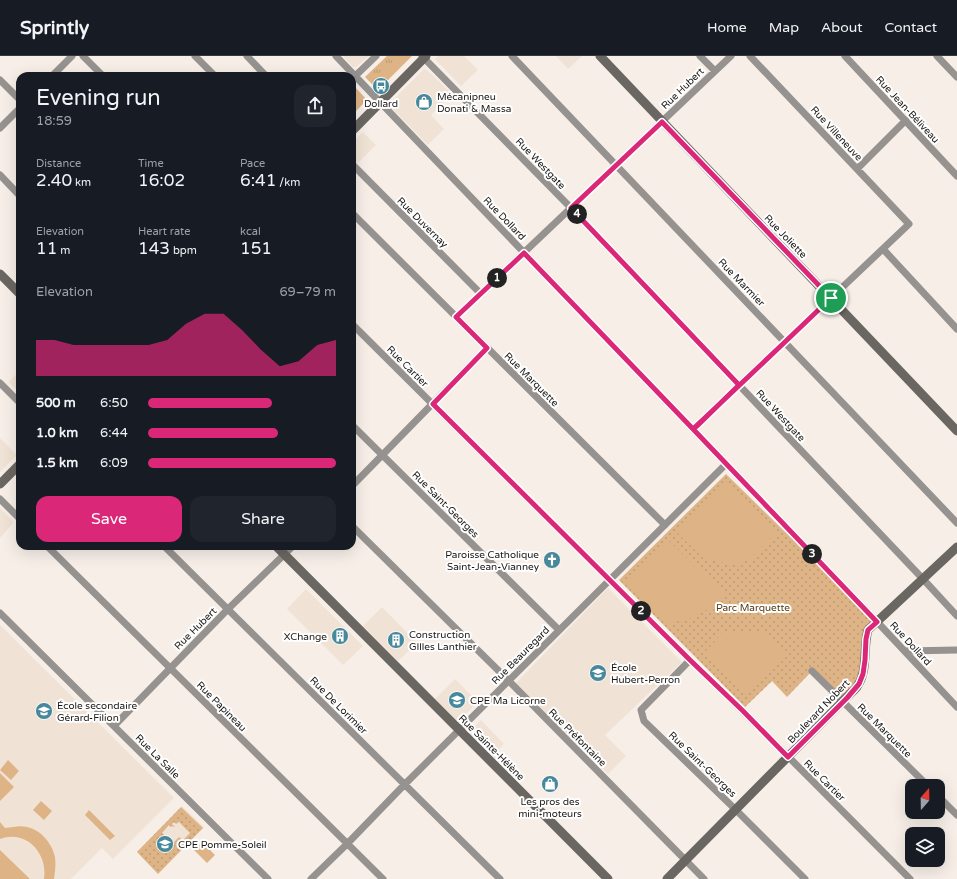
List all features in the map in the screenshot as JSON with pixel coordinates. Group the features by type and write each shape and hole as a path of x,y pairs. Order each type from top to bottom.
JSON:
{"street":[{"path":"56,72 72,56"},
{"path":"83,56 99,72"},
{"path":"195,56 211,72"},
{"path":"246,56 262,72"},
{"name":"Rue Dollard","path":"336,56 350,72"},
{"path":"356,75 376,56"},
{"name":"Rue Marmier","path":"512,56 957,523"},
{"name":"Rue Joliette","path":"600,56 957,431"},
{"path":"700,56 715,71"},
{"name":"Rue Hubert","path":"456,317 731,56"},
{"name":"Rue Villeneuve","path":"750,56 909,224 883,249"},
{"name":"Rue Jean-Béliveau","path":"845,56 957,175"},
{"path":"937,56 957,77"},
{"path":"356,126 424,57"},
{"name":"Rue Westgate","path":"424,57 571,208 957,616"},
{"name":"Rue Dollard","path":"356,79 380,102 693,429 957,707"},
{"path":"0,80 16,96"},
{"path":"0,128 16,112"},
{"path":"856,169 906,120"},
{"name":"Rue Duvernay","path":"356,168 481,294"},
{"path":"0,176 16,192"},
{"name":"Rue Marquette","path":"356,217 665,525"},
{"path":"693,429 883,249 957,329"},
{"path":"0,274 16,290"},
{"name":"Rue Cartier","path":"356,328 743,711 910,879"},
{"path":"356,482 487,348"},
{"path":"0,383 16,399"},
{"name":"Rue Saint-Georges","path":"356,429 559,630"},
{"name":"Rue Beauregard","path":"311,879 347,844 404,784 726,464"},
{"path":"0,484 16,468"},
{"path":"0,500 16,515"},
{"name":"Rue Préfontaine","path":"356,530 704,879"},
{"name":"Boulevard Nobert","path":"666,879 843,702 859,684 863,674 868,630 957,546"},
{"name":"Rue Papineau","path":"51,550 383,879"},
{"name":"Rue De Lorimier","path":"168,550 500,879"},
{"name":"Rue Sainte-Hélène","path":"280,550 608,879"},
{"name":"Rue Hubert","path":"114,726 228,609 288,550"},
{"name":"Rue La Salle","path":"0,613 268,879"},
{"path":"905,651 957,650"},
{"name":"Rue Saint-Georges","path":"690,660 641,710 644,721 805,879"},
{"name":"Rue Marquette","path":"812,671 921,779"},
{"path":"945,803 957,815"}],"shaded area":[{"path":"343,56 369,56 356,67 353,67"},
{"path":"438,56 464,56 478,70 461,86 435,59"},
{"path":"556,56 582,56 568,69"},
{"path":"424,69 427,70 452,94 431,115 444,129 428,145 389,105"},
{"path":"363,132 376,145 358,163 356,161 356,139"},
{"path":"16,374 16,390 9,382"},
{"path":"0,438 16,454 16,456 0,472"},
{"path":"0,508 14,522 0,538"},
{"name":"École Hubert-Perron","path":"608,588 682,662 605,735 626,756 608,774 515,684"},
{"path":"306,589 363,646 343,665 287,609"},
{"path":"382,607 417,643 398,661 363,626"},
{"name":"École secondaire Gérard-Filion","path":"0,625 174,798 113,859 102,848 71,879 0,879"},
{"name":"CPE Ma Licorne","path":"455,679 478,702 458,722 435,699"},
{"path":"481,720 504,744 493,755 470,733"},
{"name":"CPE Pomme-Soleil","path":"182,806 204,827 158,874 137,852"}],"green space":[{"path":"387,56 412,56 378,90 365,77"},
{"path":"356,88 367,100 356,111"},
{"name":"Parc Marquette","path":"726,474 877,622 865,632 862,669 852,692 843,702 812,671 787,697 772,681 745,707 619,580"},
{"path":"726,480 777,532 750,559 735,564 719,562 702,557 675,531"},
{"path":"667,539 724,594 708,609 692,618 669,623 626,581"},
{"path":"723,632 767,633 789,654 747,695 705,652"},
{"path":"8,760 19,771 11,780 0,770"},
{"path":"0,773 14,787 0,801"},
{"path":"41,801 52,811 44,820 33,810"},
{"name":"CPE Pomme-Soleil","path":"181,807 203,828 158,874 137,852","holes":["174,822 176,824 179,822 190,833 183,840 179,837 173,843 162,833 169,825 171,827 175,827 172,824"]},
{"path":"89,810 115,836 110,840 85,815"},
{"path":"0,822 5,828 22,826 37,831 49,842 55,857 54,879 44,879 44,869 39,852 26,840 18,837 0,839"},
{"path":"202,842 215,855 207,863 194,850"},
{"path":"0,850 30,879 0,879"}],"place":[{"name":"Dollard","path":"381,86"},
{"name":"Mécanipneu Donati & Massa","path":"424,102"},
{"name":"Paroisse Catholique Saint-Jean-Vianney","path":"552,560"},
{"name":"XChange","path":"340,636"},
{"name":"Construction GIlles Lanthier","path":"396,640"},
{"name":"École Hubert-Perron","path":"598,673"},
{"name":"CPE Ma Licorne","path":"457,700"},
{"name":"École secondaire Gérard-Filion","path":"44,711"},
{"name":"Les pros des mini-moteurs","path":"550,784"},
{"name":"CPE Pomme-Soleil","path":"165,844"}],"route":[{"path":"831,298 662,122 571,208 739,385 698,425 693,429 877,622 868,630 863,674 859,684 788,757 433,404 487,348 456,317 524,253 693,429 739,385 762,364 831,298"}]}
